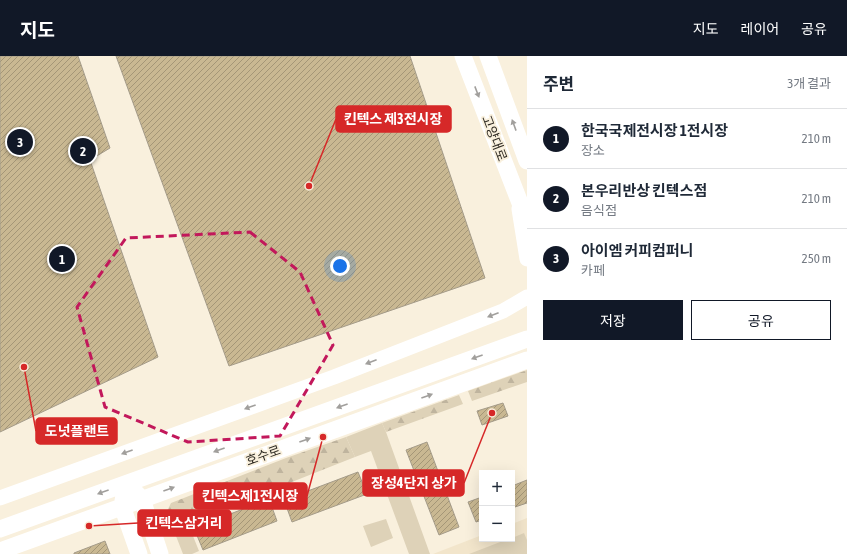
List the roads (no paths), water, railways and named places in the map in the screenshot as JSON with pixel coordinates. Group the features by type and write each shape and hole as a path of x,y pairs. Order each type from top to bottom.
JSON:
{"main road":[{"name":"고양대로","path":"463,56 527,221"},
{"name":"고양대로","path":"488,56 527,161"},
{"path":"516,192 527,259"},
{"path":"0,498 341,374 503,311 527,297"},
{"name":"호수로","path":"0,530 527,339"},
{"name":"호수로","path":"0,551 527,360"},
{"path":"126,484 142,499 160,554"},
{"path":"126,484 122,506 140,554"},
{"path":"39,536 40,528 44,524 80,510 80,505 74,503"},
{"path":"140,554 145,547 150,554"}],"place":[{"name":"아이엠 커피컴퍼니","path":"20,142"},
{"name":"본우리반상 킨텍스점","path":"83,151"},
{"name":"킨텍스 제3전시장","path":"309,186"},
{"name":"한국국제전시장 1전시장","path":"62,259"},
{"name":"도넛플랜트","path":"24,367"},
{"name":"장성4단지 상가","path":"492,413"},
{"name":"킨텍스제1전시장","path":"323,437"},
{"name":"킨텍스삼거리","path":"89,526"}]}
